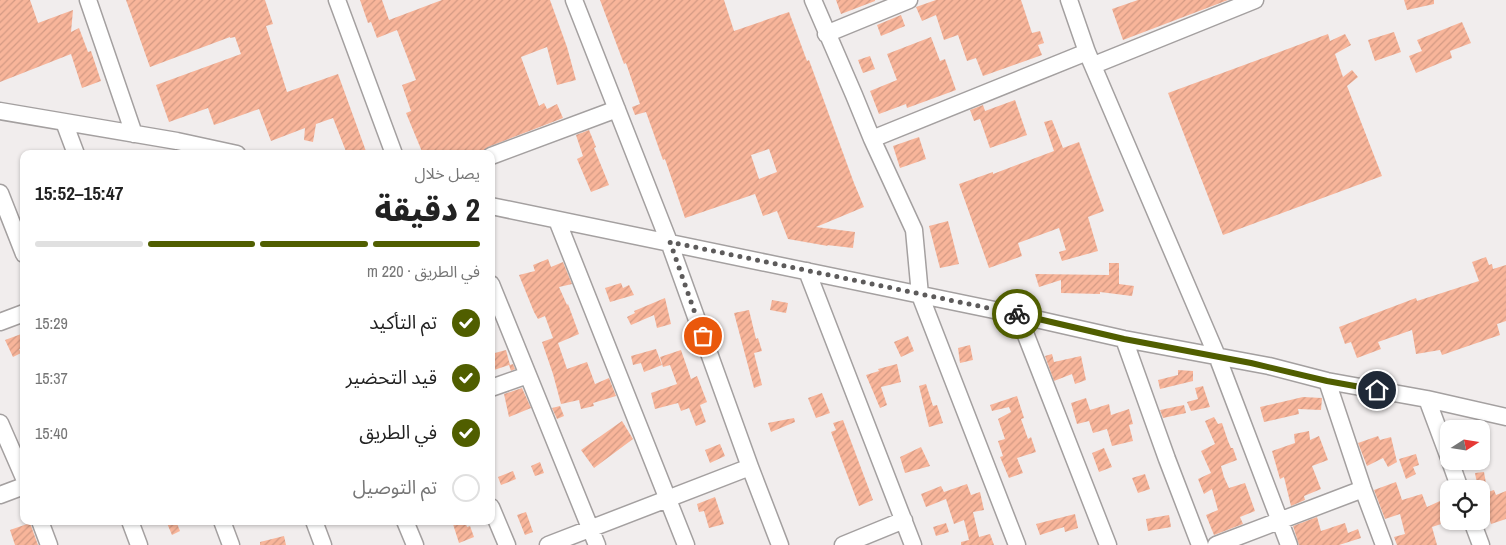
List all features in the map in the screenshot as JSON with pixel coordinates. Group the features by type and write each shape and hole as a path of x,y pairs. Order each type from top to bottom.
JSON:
{"street":[{"path":"88,0 134,134"},
{"path":"337,0 393,150"},
{"path":"574,0 670,242 750,467 780,545"},
{"path":"813,0 872,139 914,230 920,295 1017,545"},
{"path":"826,34 909,0"},
{"path":"1068,0 1217,356 1288,545"},
{"path":"872,139 1255,0"},
{"path":"495,155 617,109"},
{"path":"0,111 134,134 166,146 202,150"},
{"path":"64,122 74,150"},
{"path":"0,193 20,244"},
{"path":"495,207 1018,315 1124,339 1268,366 1327,381 1427,399 1506,417"},
{"path":"557,220 686,545"},
{"path":"807,271 913,545"},
{"path":"495,294 597,545"},
{"path":"0,322 20,314"},
{"path":"1018,315 1108,545"},
{"path":"1124,339 1200,545"},
{"path":"495,387 528,375"},
{"path":"1327,381 1384,545"},
{"path":"1427,399 1440,435"},
{"path":"0,423 20,469"},
{"path":"548,545 590,527 750,467"},
{"path":"0,495 20,488"},
{"path":"1216,545 1363,489"},
{"path":"495,517 506,545"},
{"path":"843,545 904,520"},
{"path":"42,525 49,545"},
{"path":"132,525 139,545"},
{"path":"224,525 231,545"},
{"path":"316,525 323,545"},
{"path":"407,525 415,545"},
{"path":"1475,530 1480,545"}],"building":[{"path":"0,0 30,0 38,23 73,10 71,32 79,28 88,52 91,51 101,81 82,88 71,54 0,82"},
{"path":"126,0 265,0 273,24 266,26 287,92 338,74 366,150 345,150 333,118 316,124 313,142 304,140 305,128 271,141 259,109 214,125 208,108 169,122 156,85 241,54 235,37 230,37 150,67"},
{"path":"360,0 382,0 389,20 442,0 550,0 567,47 576,80 557,85 547,47 521,57 539,106 544,103 547,109 557,104 563,118 488,147 485,150 421,150 406,113 411,111 402,85 416,80 397,30 377,38 371,22 368,23"},
{"path":"600,0 724,0 734,31 789,12 864,207 816,227 855,232 853,248 788,239 777,211 763,216 755,194 685,218 665,159 663,160 646,112 635,115 632,107 640,104 626,63 624,64","holes":["769,149 777,172 759,179 751,155"]},
{"path":"836,0 875,0 875,1 841,14"},
{"path":"936,0 1021,0 1032,33 1040,31 1044,43 1038,45 1042,55 983,76 976,58 967,61 958,35 944,40 936,15 922,21 916,7"},
{"path":"1138,0 1228,0 1123,40 1112,9"},
{"path":"1404,0 1434,0 1434,4 1407,10"},
{"path":"901,15 905,26 881,36 877,25"},
{"path":"1462,22 1471,43 1450,51 1452,58 1416,73 1409,56 1422,51 1417,40"},
{"path":"1394,32 1401,52 1375,61 1368,40"},
{"path":"1328,34 1330,41 1345,34 1351,45 1335,54 1343,77 1352,70 1358,77 1347,86 1382,176 1223,235 1168,93"},
{"path":"931,37 940,61 945,59 956,90 907,108 906,104 879,114 870,91 897,80 887,54"},
{"path":"870,56 875,69 863,73 858,60"},
{"path":"1015,100 1027,135 990,148 980,119 974,121 970,110 983,105 985,111"},
{"path":"1052,120 1063,148 1079,142 1104,211 1088,217 1098,251 1062,261 1059,252 1066,250 1059,228 1018,243 1022,256 989,268 959,184 993,172 993,174 1054,151 1044,122"},
{"path":"589,130 609,185 591,192 577,159 583,156 576,135"},
{"path":"919,137 926,159 900,168 893,146"},
{"path":"948,221 959,264 940,268 929,226"},
{"path":"1486,257 1489,265 1492,264 1493,269 1506,265 1506,321 1497,324 1500,335 1442,355 1440,350 1416,354 1412,330 1378,342 1381,349 1357,358 1351,342 1345,344 1339,327 1416,298 1417,301 1479,281 1472,262"},
{"path":"548,259 551,267 563,262 572,284 559,287 568,304 579,334 558,343 567,369 587,362 595,384 609,378 616,396 593,403 594,406 581,409 579,400 561,404 542,342 553,338 545,316 538,319 534,312 519,275 535,271 533,265"},
{"path":"1109,263 1119,263 1119,284 1134,286 1132,296 1100,292 1100,294 1061,293 1061,280 1039,287 1035,274 1109,275"},
{"path":"621,283 623,288 629,285 634,295 610,302 605,288"},
{"path":"665,298 671,324 657,328 654,315 631,325 627,317 635,313 634,311"},
{"path":"772,300 788,303 786,313 770,310"},
{"path":"749,310 756,339 758,338 762,351 754,353 762,385 754,388 734,313"},
{"path":"20,334 20,354 13,357 5,340"},
{"path":"908,336 914,351 901,357 894,342"},
{"path":"970,345 973,360 960,363 958,348"},
{"path":"656,349 662,365 644,372 641,363 633,365 631,356"},
{"path":"506,350 510,365 513,364 515,369 511,371 509,365 495,370 495,353"},
{"path":"681,350 691,379 697,376 707,402 700,405 706,422 696,426 689,408 681,411 678,403 655,409 651,393 677,384 670,365 663,367 660,357"},
{"path":"1052,354 1054,362 1081,356 1086,380 1075,384 1072,374 1054,381 1045,356"},
{"path":"897,364 901,382 881,387 887,405 880,408 866,375 879,371 878,369"},
{"path":"1178,370 1193,371 1193,381 1160,389 1158,380 1178,375"},
{"path":"926,384 933,406 937,405 943,423 929,427 919,386"},
{"path":"1203,386 1210,407 1191,411 1187,402 1198,399 1195,388"},
{"path":"522,388 531,408 509,417 504,394"},
{"path":"822,393 830,413 816,418 808,398"},
{"path":"1017,396 1024,418 1021,419 1028,439 1031,437 1036,452 1017,458 1023,473 1009,478 1000,457 1003,456 998,441 1005,439 998,419 1011,412 1009,407 992,411 990,405"},
{"path":"1303,397 1322,398 1321,410 1298,409 1299,414 1264,422 1260,407"},
{"path":"1086,398 1090,410 1109,404 1111,415 1129,409 1133,424 1129,425 1133,441 1112,446 1107,429 1093,433 1089,421 1077,424 1071,403"},
{"path":"1184,405 1186,413 1163,418 1160,410"},
{"path":"560,406 564,416 557,419 552,408"},
{"path":"1214,417 1218,424 1222,423 1237,460 1221,466 1224,477 1229,488 1245,483 1255,511 1240,517 1243,524 1214,535 1206,515 1218,510 1212,489 1204,494 1198,479 1211,473 1201,451 1215,444 1205,421"},
{"path":"794,418 795,422 771,432 768,423"},
{"path":"843,420 873,500 859,506 831,432 836,430 833,423"},
{"path":"622,421 633,439 594,468 581,450"},
{"path":"1309,431 1310,440 1319,436 1328,460 1312,466 1321,489 1304,496 1305,500 1291,506 1284,477 1280,479 1272,451 1295,443 1294,434"},
{"path":"1378,436 1380,440 1391,437 1397,462 1388,467 1383,458 1367,466 1358,443"},
{"path":"720,444 725,456 710,463 705,450"},
{"path":"921,447 930,466 905,473 900,457"},
{"path":"1104,448 1112,467 1099,472 1092,453"},
{"path":"1416,454 1419,465 1413,467 1416,474 1406,479 1399,459"},
{"path":"540,462 544,473 535,476 531,466"},
{"path":"513,471 516,479 501,485 498,477"},
{"path":"1484,472 1485,480 1476,480 1475,473"},
{"path":"1145,474 1150,489 1138,493 1132,478"},
{"path":"1396,482 1402,500 1422,494 1427,507 1440,501 1440,524 1432,527 1437,545 1397,545 1394,537 1405,534 1400,514 1385,519 1374,490"},
{"path":"967,484 971,495 980,492 984,510 973,512 979,537 990,534 994,545 961,545 961,542 969,540 964,520 954,524 946,499 926,507 921,494 941,486 944,492"},
{"path":"1494,490 1496,495 1506,491 1506,519 1491,524 1490,521 1490,491"},
{"path":"715,497 724,524 709,528 704,511 699,512 697,504"},
{"path":"526,512 533,532 525,535 517,515"},
{"path":"1075,514 1078,528 1065,532 1064,527 1040,535 1036,524"},
{"path":"1169,515 1171,527 1148,531 1146,519"},
{"path":"1317,517 1321,531 1345,523 1348,533 1358,529 1361,538 1339,545 1299,545 1293,526"},
{"path":"946,523 949,532 936,536 933,527"},
{"path":"24,525 31,525 38,545 15,545 10,530"},
{"path":"168,525 178,525 180,531 172,535"},
{"path":"453,525 470,526 474,537 459,543"},
{"path":"284,536 286,545 260,545 260,542"}],"way so far":[{"path":"703,336 670,242 1017,314"}],"route":[{"path":"1017,314 1124,339 1268,366 1327,381 1377,390"}]}
